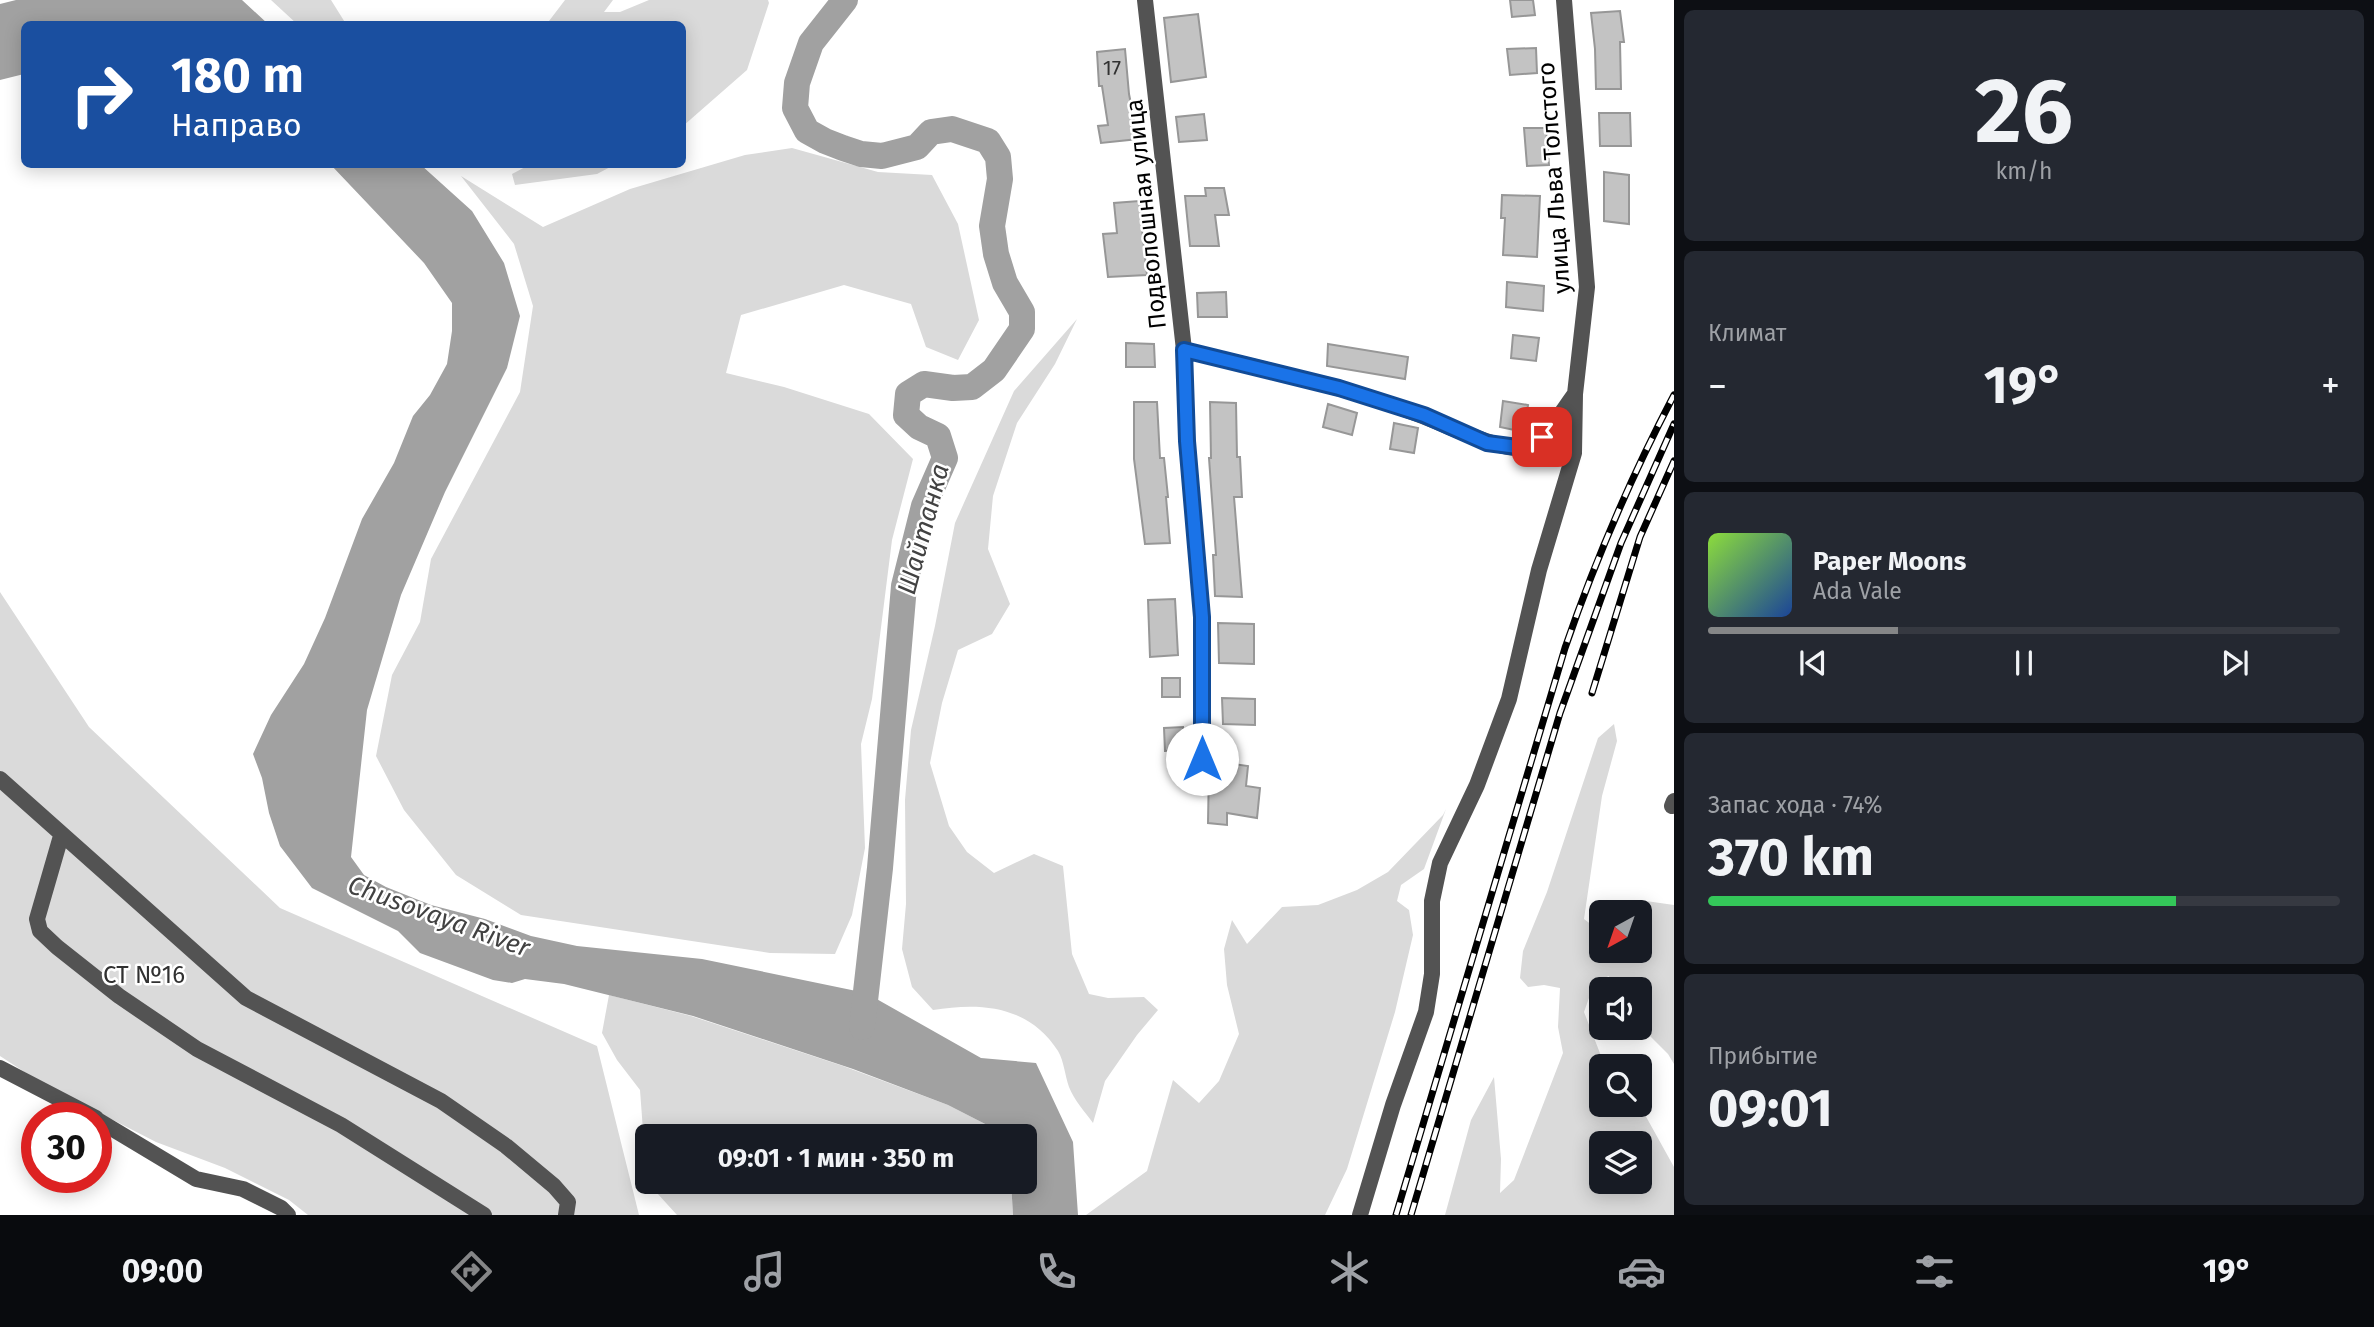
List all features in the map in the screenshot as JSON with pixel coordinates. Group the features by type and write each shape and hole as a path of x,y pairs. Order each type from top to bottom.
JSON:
{"street":[{"name":"Подволошная улица","path":"1145,0 1184,350 1187,441 1202,617 1202,759"},
{"name":"улица Льва Толстого","path":"1360,1215 1393,1105 1426,1012 1432,974 1432,901 1440,863 1477,785 1509,699 1539,570 1574,453 1575,394 1587,287 1564,0"},
{"path":"1184,350 1339,388 1424,415 1487,443 1525,448 1532,447 1542,437 1575,394"},
{"path":"0,779 246,999 440,1101 506,1146 554,1186 568,1202 566,1215"},
{"path":"61,836 37,919 40,931 57,947 119,996 197,1049 341,1125 484,1215"},
{"path":"0,1068 65,1102"},
{"path":"112,1128 197,1179 243,1189 281,1208 288,1215"}],"green space":[{"path":"271,0 331,0 344,21 294,21"},
{"path":"565,0 613,0 604,12 620,12 649,0 768,0 769,3 747,70 686,123 686,21 549,21"},
{"path":"792,148 878,172 932,175 958,224 979,320 958,360 926,347 911,304 844,285 741,315 726,373 784,387 869,414 913,459 892,540 872,699 861,744 865,848 852,915 835,954 770,953 521,915 456,875 404,810 376,756 392,675 420,622 431,559 520,392 533,306 514,244 461,176 543,227 630,189 745,155"},
{"path":"523,168 608,168 597,174 515,185 512,174"},
{"path":"1077,319 1055,364 1017,423 993,496 988,549 1010,604 992,634 958,650 942,703 930,763 949,826 967,852 994,873 1034,854 1063,866 1072,954 1089,994 1108,998 1144,997 1158,1010 1105,1081 1093,1123 1071,1092 1058,1051 1033,1024 1019,1016 986,1008 933,1010 912,987 902,949 906,904 905,800 911,730 955,523 1014,391"},
{"name":"СТ №16","path":"0,592 89,727 280,908 597,1046 639,1215 308,1215 289,1200 225,1168 156,1142 112,1119 112,1102 78,1102 43,1084 0,1056"},
{"path":"1614,724 1617,741 1602,796 1584,919 1589,923 1589,963 1652,963 1652,902 1674,905 1674,1064 1652,1038 1652,977 1589,977 1589,998 1584,1012 1589,1025 1589,1040 1595,1040 1600,1054 1589,1054 1589,1117 1646,1117 1674,1167 1674,1215 1445,1215 1471,1120 1494,1077 1501,1159 1500,1193 1514,1180 1563,1053 1558,1027 1560,988 1544,985 1528,987 1520,978 1523,951 1547,892 1598,738"},
{"path":"1446,809 1424,869 1401,885 1397,901 1409,910 1413,935 1395,1012 1347,1169 1325,1215 1086,1215 1147,1171 1173,1080 1199,1103 1219,1081 1239,1034 1227,985 1224,949 1232,920 1247,944 1282,907 1318,905 1357,890 1388,872"},
{"path":"609,995 691,1016 843,1066 948,1105 985,1124 643,1124 640,1090 617,1060 602,1033"},
{"path":"658,1194 1012,1194 1013,1215 677,1215"}],"water":[{"path":"16,0 242,0 265,21 21,21 21,75 0,80 0,4"},
{"name":"Chusovaya River","path":"334,168 424,168 472,211 504,263 520,316 507,368 445,492 401,595 367,710 351,857 364,875 386,887 431,905 485,919 531,936 577,946 702,959 866,993 981,1058 1036,1063 1073,1142 1078,1215 1013,1215 1012,1194 1037,1194 1037,1124 985,1124 948,1105 853,1069 693,1016 564,984 525,979 512,983 493,980 420,953 398,931 312,888 280,846 253,754 271,715 304,664 325,618 362,519 394,463 413,416 430,395 447,364 452,331 452,303 424,263"}],"building":[{"path":"1510,0 1533,0 1535,15 1512,17"},
{"path":"1620,11 1624,42 1620,42 1621,89 1596,89 1591,13"},
{"path":"1198,14 1206,77 1171,82 1164,18"},
{"path":"1536,48 1537,73 1510,75 1507,49"},
{"path":"1125,49 1129,94 1138,139 1101,143 1098,126 1108,125 1102,86 1099,86 1097,52"},
{"path":"1599,113 1630,113 1631,146 1600,146"},
{"path":"1204,114 1207,140 1179,142 1176,117"},
{"path":"1524,128 1546,128 1549,165 1527,166"},
{"path":"1604,172 1629,175 1629,224 1604,221"},
{"path":"1205,188 1224,188 1229,215 1215,215 1219,246 1190,246 1185,196 1206,196"},
{"path":"1502,195 1540,196 1537,257 1503,255 1505,218 1501,218"},
{"path":"1139,201 1147,275 1108,277 1103,234 1117,233 1114,203"},
{"path":"1507,282 1544,286 1543,311 1506,307"},
{"path":"1226,292 1227,317 1198,317 1197,293"},
{"path":"1513,335 1539,338 1536,361 1511,358"},
{"path":"1126,343 1154,344 1155,367 1126,367"},
{"path":"1328,344 1408,357 1405,379 1327,366"},
{"path":"1503,401 1528,405 1524,432 1500,427"},
{"path":"1134,402 1157,402 1160,458 1164,458 1168,497 1170,543 1145,544 1134,459"},
{"path":"1210,402 1236,403 1237,457 1240,457 1242,497 1234,497 1242,597 1215,596 1213,555 1216,555 1209,458"},
{"path":"1328,404 1357,413 1352,435 1323,427"},
{"path":"1394,423 1418,428 1414,453 1390,449"},
{"path":"1175,599 1178,655 1150,657 1148,600"},
{"path":"1218,623 1254,624 1254,664 1219,663"},
{"path":"1162,678 1180,678 1180,697 1162,697"},
{"path":"1222,698 1255,699 1255,725 1223,724"},
{"path":"1183,727 1183,750 1165,751 1164,728"},
{"path":"1212,761 1248,766 1246,786 1260,788 1257,818 1227,813 1227,825 1208,823 1209,766"}],"waterway":[{"name":"Шайтанка","path":"845,0 811,43 797,83 795,108 807,131 825,141 861,154 882,156 917,147 931,132 952,129 988,141 998,157 1000,179 992,226 996,254 1005,283 1022,312 1022,329 994,370 972,387 953,388 924,384 908,394 906,415 919,427 938,436 945,458 924,506 904,586 880,868 862,1027"}],"railway":[{"path":"1396,1215 1565,648 1615,520 1674,395"},
{"path":"1411,1215 1560,713 1621,543 1674,424"},
{"path":"1592,693 1640,537 1674,461"}],"route":[{"path":"1202,759 1202,617 1187,441 1184,350 1339,388 1424,415 1487,443 1525,448 1532,447 1542,437"}]}
